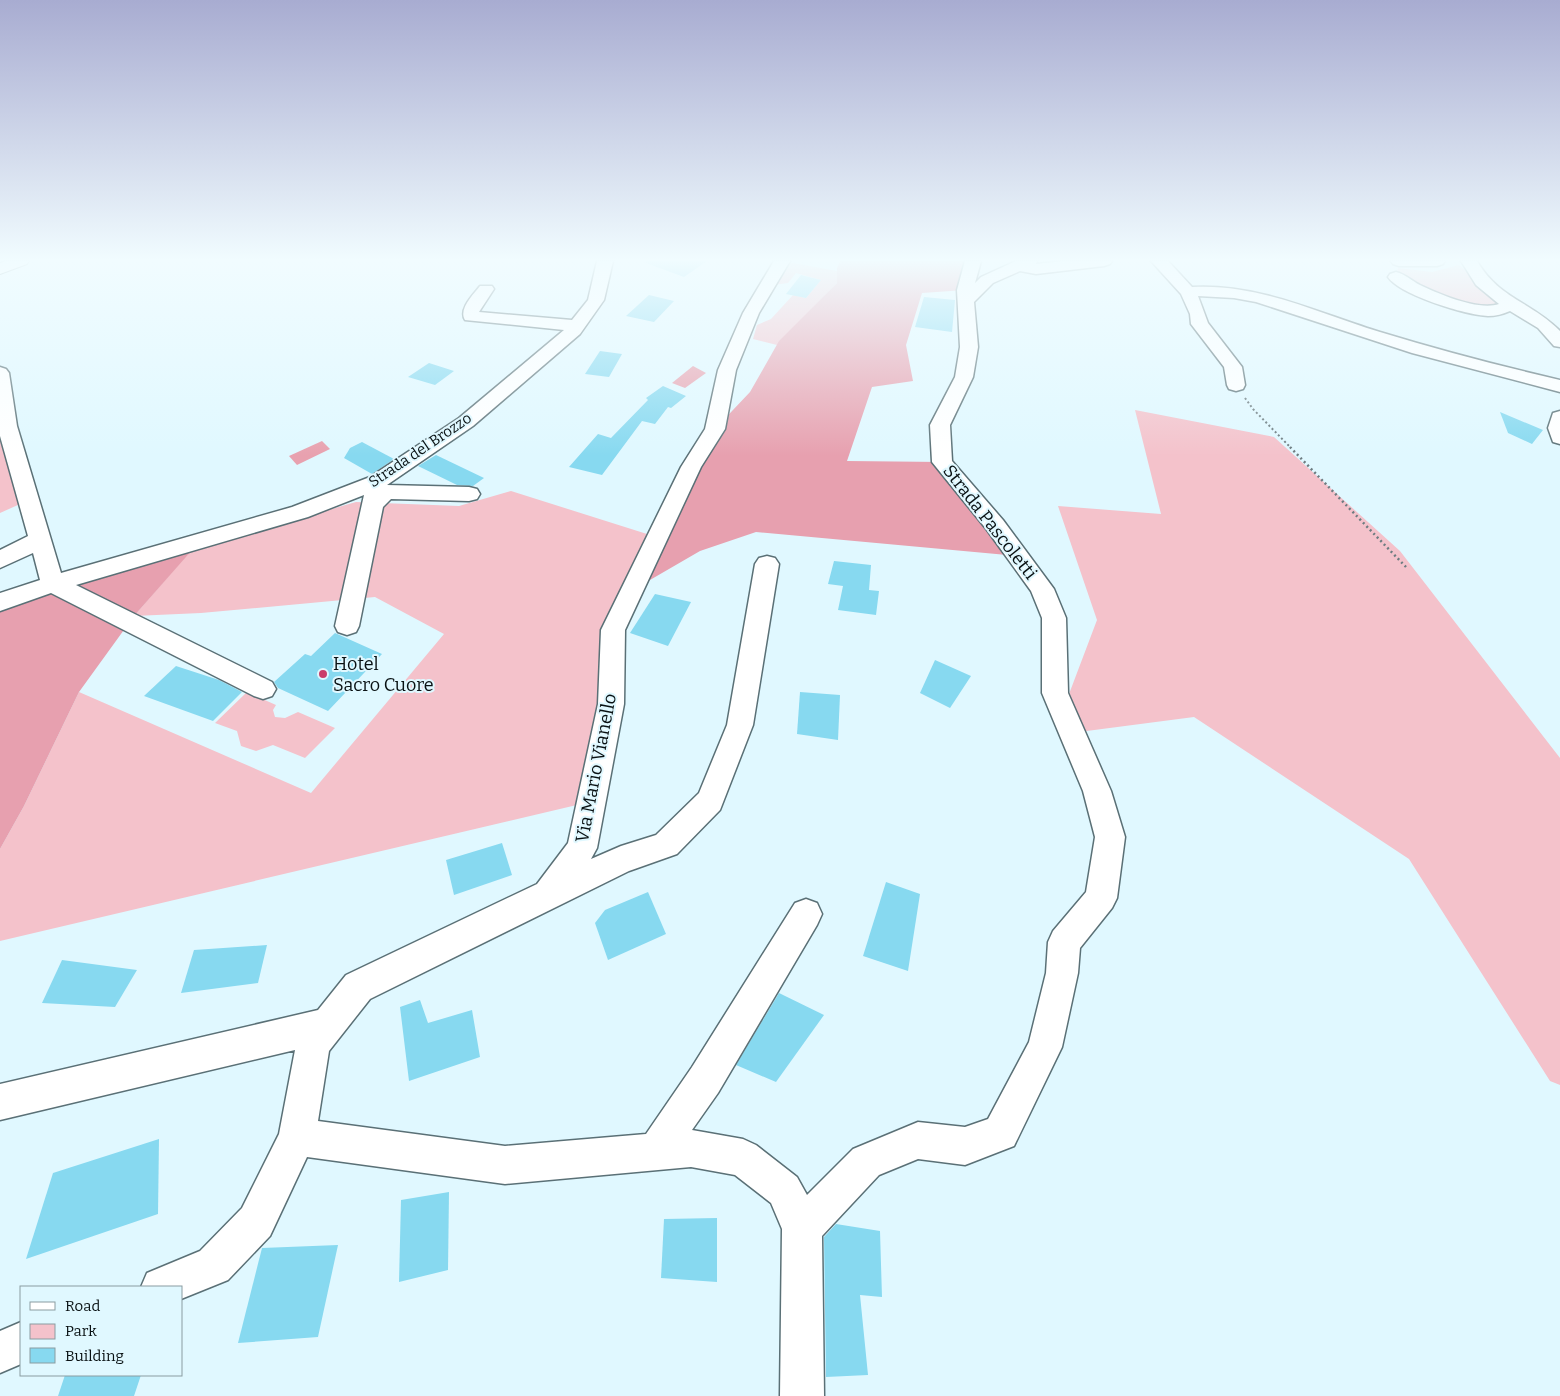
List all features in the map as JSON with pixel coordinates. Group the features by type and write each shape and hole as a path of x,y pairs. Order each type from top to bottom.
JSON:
{"street":[{"name":"Strada del Brozzo","path":"0,602 53,584 300,512 377,482 466,422 577,326"},
{"name":"Via Mario Vianello","path":"164,1286 214,1266 256,1222 297,1137 313,1044 358,987 548,894 582,848 611,704 613,630 691,467 715,429 727,370 745,326"},
{"name":"Strada Pascoletti","path":"802,1228 866,1162 918,1140 966,1146 1001,1133 1045,1047 1062,973 1064,942 1101,898 1110,837 1097,791 1054,693 1054,618 1042,589 996,525 942,462 940,425 964,376 969,347 968,326"},
{"path":"1202,326 1234,367 1236,385"},
{"path":"1351,326 1413,347 1560,386"},
{"path":"1545,326 1560,342"},
{"path":"0,373 7,426 53,584 263,689"},
{"path":"347,626 377,482"},
{"path":"372,504 386,492 469,494"},
{"path":"0,560 41,539"},
{"path":"548,894 621,860 666,844 710,801 740,725 767,564"},
{"path":"655,1152 705,1080 806,914"},
{"path":"0,1102 328,1026"},
{"path":"297,1137 505,1165 692,1148 743,1158 784,1190 802,1228 800,1382 802,1396"},
{"path":"0,1352 20,1344"}],"path":[{"path":"1236,385 1253,409 1406,567"}],"green space":[{"path":"757,326 795,326 777,345 753,339"},
{"path":"0,371 29,500 0,513"},
{"path":"1135,410 1274,437 1400,551 1560,758 1560,1085 1550,1081 1409,859 1194,717 1079,732 1066,702 1097,620 1058,506 1161,514"},
{"path":"511,491 647,534 608,629 604,704 581,804 0,941 0,849 24,806 79,692 311,793 444,634 375,597 201,613 134,616 192,549 356,502 459,506"},
{"path":"247,692 276,705 273,710 275,717 285,718 298,712 335,728 305,758 273,745 256,751 241,746 237,731 215,723"}],"shaded area":[{"path":"794,326 912,326 906,345 913,381 872,387 847,461 942,462 1018,556 756,532 700,551 631,591 715,429 750,392 779,341"},
{"path":"693,366 706,373 685,388 672,383"},
{"path":"322,441 330,449 297,465 289,456"},
{"path":"200,541 134,616 79,692 24,806 0,849 0,602"}],"building":[{"path":"915,326 953,326 952,332"},
{"path":"600,351 622,354 609,377 585,374"},
{"path":"429,363 454,371 435,385 408,377"},
{"path":"663,386 686,396 671,408 668,407 655,424 642,421 602,475 569,467 598,434 611,438 648,400 646,398"},
{"path":"1500,412 1543,430 1532,444 1508,433"},
{"path":"362,442 394,459 372,474 344,458 350,448"},
{"path":"436,455 484,478 473,486 457,485 418,466"},
{"path":"834,561 871,565 869,590 879,591 876,615 838,610 843,586 828,584"},
{"path":"655,594 691,602 668,646 630,633"},
{"name":"Hotel Sacro Cuore","path":"335,633 382,654 328,711 278,688 274,682 305,654 311,656"},
{"path":"935,660 971,676 950,708 920,693"},
{"path":"176,666 219,680 242,692 213,721 144,696"},
{"path":"800,692 840,695 838,740 797,734"},
{"path":"502,843 512,875 454,895 446,860"},
{"path":"886,882 920,894 908,971 863,956"},
{"path":"648,892 666,934 608,960 595,923 605,910"},
{"path":"267,945 258,983 181,993 194,950"},
{"path":"62,960 137,970 115,1007 42,1003"},
{"path":"779,993 824,1015 776,1082 736,1065"},
{"path":"420,1000 428,1023 472,1010 480,1057 409,1081 400,1007"},
{"path":"159,1139 158,1214 26,1259 53,1173"},
{"path":"449,1192 448,1270 399,1282 401,1200"},
{"path":"717,1218 717,1282 661,1278 664,1219"},
{"path":"836,1224 880,1231 882,1297 860,1295 868,1375 826,1377 824,1237"},
{"path":"338,1245 318,1337 238,1343 262,1248"},
{"path":"65,1376 141,1376 134,1396 58,1396"}],"place":[{"name":"Hotel Sacro Cuore","path":"323,674"}]}
